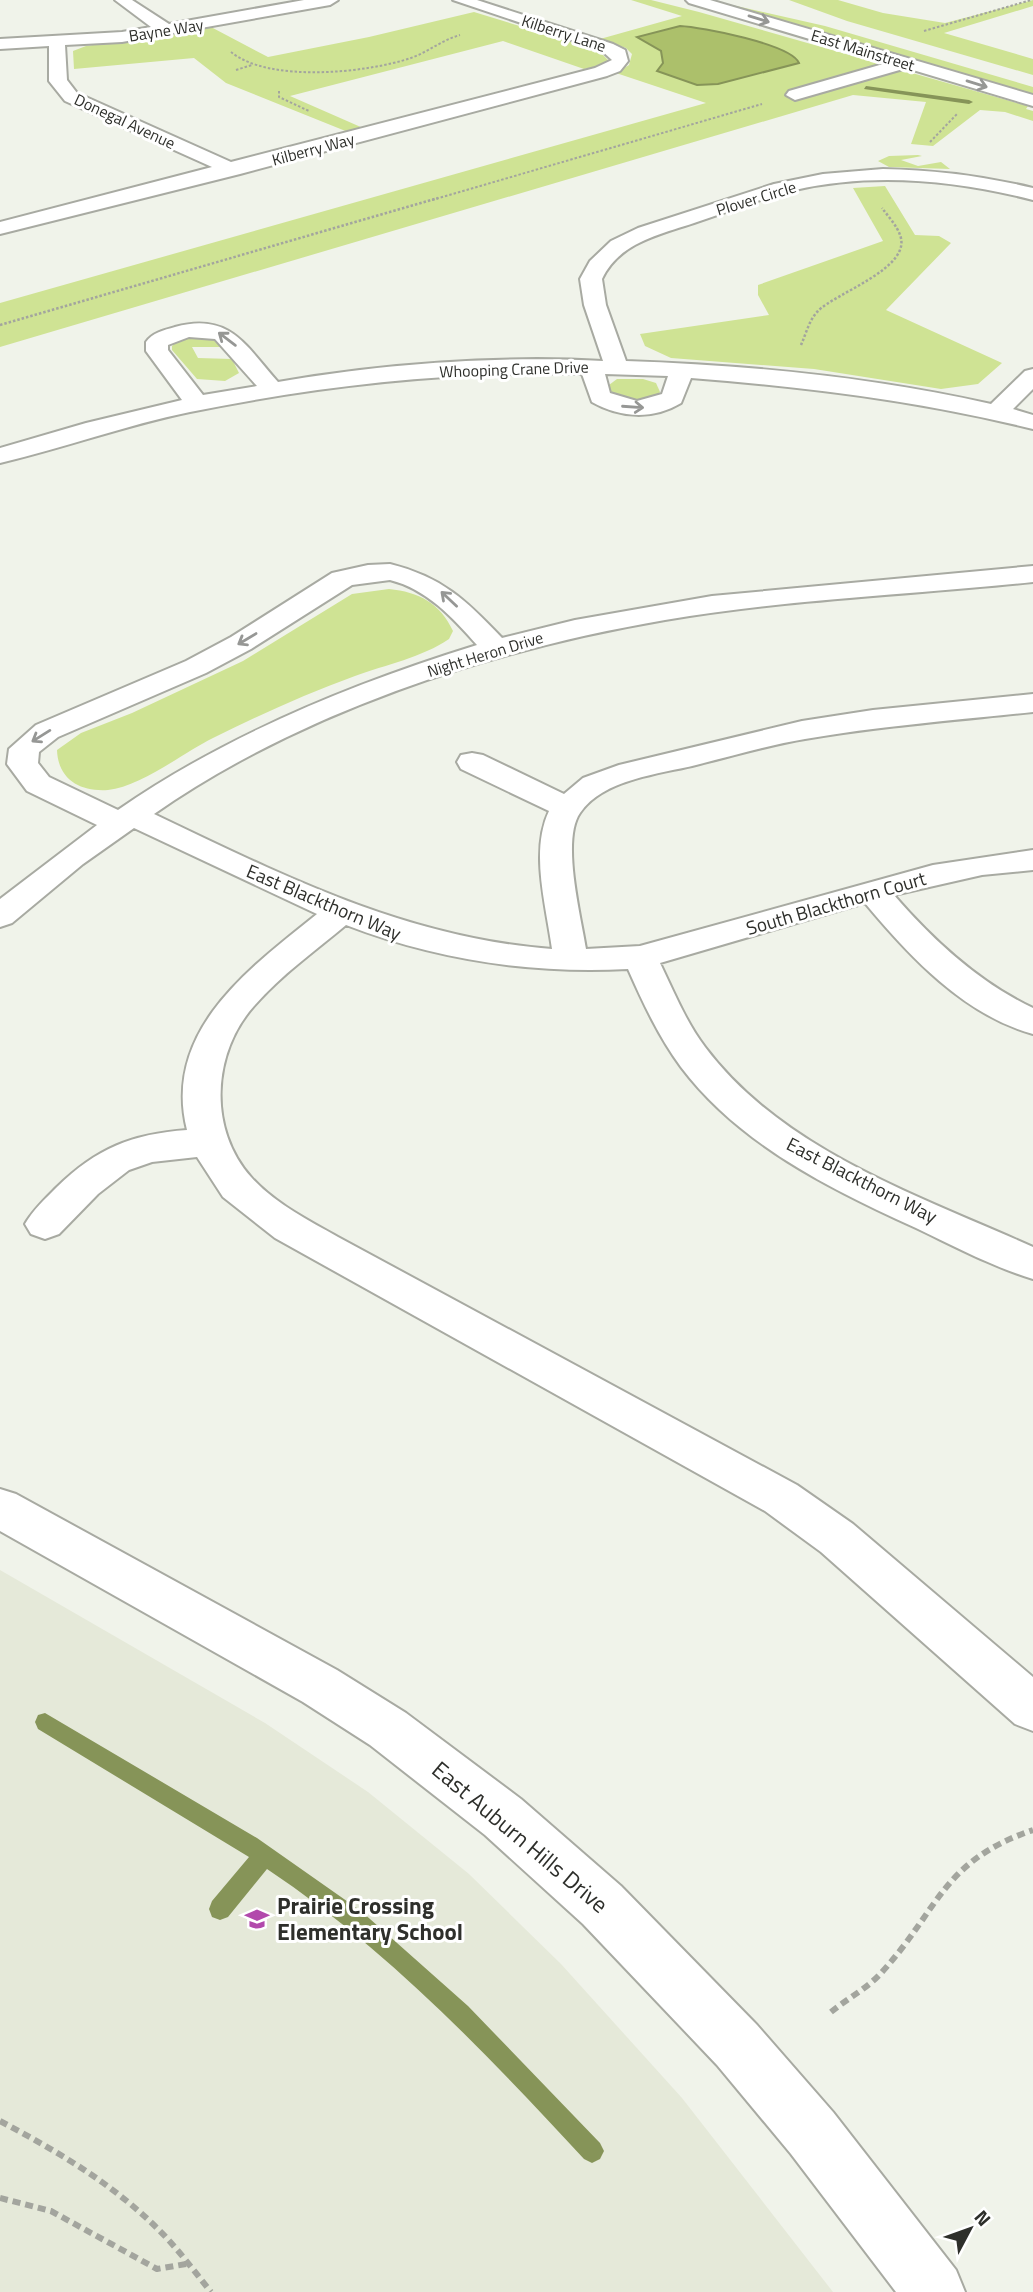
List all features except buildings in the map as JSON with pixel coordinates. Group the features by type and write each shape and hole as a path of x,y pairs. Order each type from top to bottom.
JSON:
{"street":[{"path":"123,0 141,15 169,30"},
{"name":"Bayne Way","path":"0,44 57,43 169,30 330,0"},
{"name":"Kilberry Lane","path":"461,0 607,47 617,51 621,59"},
{"name":"East Mainstreet","path":"694,0 1033,101"},
{"path":"754,0 779,7"},
{"name":"Donegal Avenue","path":"57,43 58,81 72,97 233,170"},
{"name":"Kilberry Way","path":"0,229 606,71 621,59"},
{"path":"796,95 904,62"},
{"path":"949,158 973,172 974,181"},
{"name":"Plover Circle","path":"682,369 673,398 659,405 637,409 617,405 600,397 594,381 605,366 591,279 599,262 607,254 643,234 779,189 871,166 974,181 1033,194"},
{"path":"197,403 157,351 157,342 163,338 188,331 223,334 272,389"},
{"name":"Whooping Crane Drive","path":"0,456 89,429 197,403 272,389 411,373 605,366 682,369 876,390 1033,422"},
{"path":"996,413 1033,376"},
{"name":"East Blackthorn Way","path":"496,649 448,597 434,587 405,576 356,574 342,579 241,643 196,667 73,719 31,741 24,749 22,764 38,784 380,929 442,947 502,957 570,961 640,957 675,1027 701,1066 726,1095 771,1133 874,1189 1033,1264"},
{"name":"Night Heron Drive","path":"0,916 59,866 125,819 210,767 275,733 386,686 496,649 617,620 726,602 1033,574"},
{"path":"570,961 556,848 558,826 567,807 594,785 610,778 776,735 873,719 1033,703"},
{"path":"472,762 567,807"},
{"name":"South Blackthorn Court","path":"640,957 691,946 872,890 940,873 1033,860"},
{"path":"872,890 937,962 981,993 1033,1023"},
{"path":"341,911 254,985 220,1026 205,1063 200,1087 201,1115 209,1142 236,1186 268,1214 490,1340 714,1459 811,1518 1033,1708"},
{"path":"45,1224 94,1172 121,1155 160,1145 209,1142"},
{"name":"East Auburn Hills Drive","path":"0,1508 320,1686 388,1729 503,1817 602,1905 737,2045 820,2144 934,2292"}],"path":[{"path":"924,32 1031,0"},
{"path":"229,48 235,57 255,65 312,70 372,67 411,58 441,41 468,34"},
{"path":"236,69 255,65"},
{"path":"0,325 768,102"},
{"path":"799,351 820,309 886,269 900,253 901,236 881,207"},
{"path":"831,2012 879,1975 918,1927 947,1882 965,1863 998,1842 1033,1830"},
{"path":"0,2121 53,2150 131,2205 161,2232 211,2292"},
{"path":"0,2198 51,2211 157,2269 186,2264"}],"shaded area":[{"path":"631,0 651,0 699,12 1028,106 1026,109 1033,111 1033,121 1005,112 980,110 933,146 911,144 926,102 853,95 0,347 0,303 706,103 616,73 629,65 632,54 626,48 600,39 682,16"},
{"path":"710,0 825,26 1033,87 1033,96"},
{"path":"789,0 838,0 883,13 945,23 1033,0 1033,6 944,33 1033,59 1033,75 847,21"},
{"path":"474,12 598,50 608,60 603,65 584,69 503,41 290,96 363,128 348,132 226,83 194,58 74,69 73,51 86,46 211,27 268,57"},
{"path":"680,26 725,33 763,43 780,49 799,63 718,84 697,85 657,71 663,63 661,51 637,37"},
{"path":"889,156 922,156 901,160 918,166 941,162 950,169 889,167 878,161"},
{"path":"885,186 915,235 939,236 951,243 886,310 1002,363 978,384 941,389 814,369 671,358 645,346 640,334 769,315 758,295 758,285 883,241 853,188"},
{"path":"195,336 214,339 221,347 192,347 198,358 232,359 239,373 225,381 197,379 172,350 172,346 180,339"},
{"path":"617,379 643,379 656,383 660,392 656,397 636,402 610,394 609,385"},
{"path":"389,589 419,596 435,606 453,631 449,639 416,656 337,683 265,713 120,788 89,789 73,782 62,769 57,750 81,733 132,713 243,661 352,594"},
{"name":"Prairie Crossing Elementary School","path":"0,1570 265,1723 368,1792 469,1874 561,1964 682,2098 833,2292 0,2292"}],"waterway":[{"path":"866,88 969,102"},
{"path":"45,1722 250,1845 353,1919 460,2014 592,2151"},
{"path":"220,1909 263,1857"}],"place":[{"name":"Prairie Crossing Elementary School","path":"257,1919"}]}
